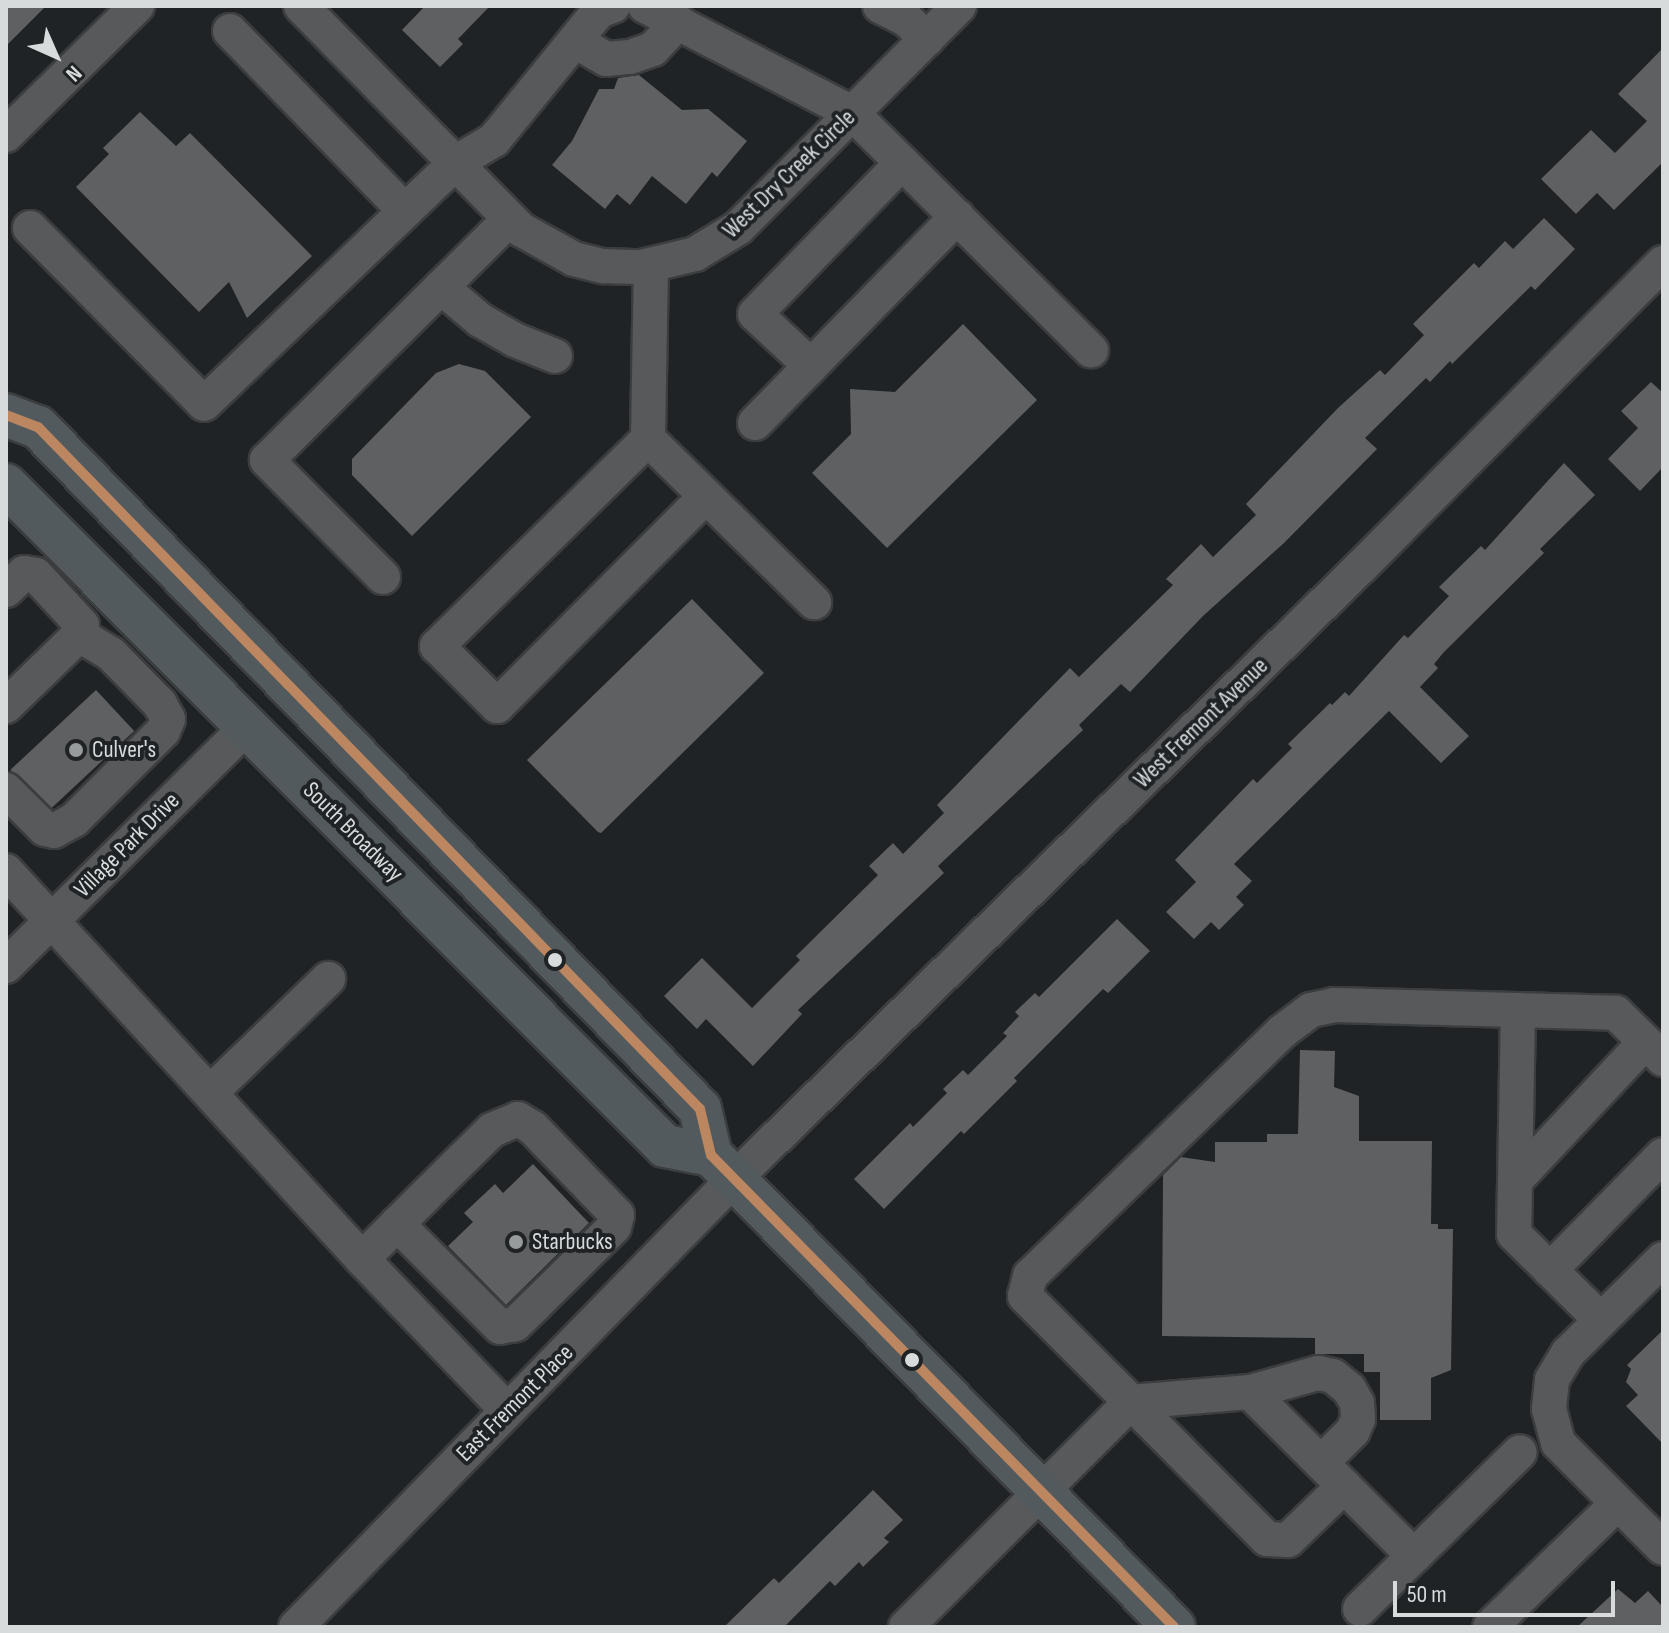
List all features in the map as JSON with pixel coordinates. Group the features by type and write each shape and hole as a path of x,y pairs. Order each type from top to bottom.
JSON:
{"main road":[{"path":"6,415 38,427 700,1109 722,1167 1174,1627"},
{"name":"South Broadway","path":"6,485 665,1146 722,1167"}],"street":[{"path":"6,135 137,6"},
{"name":"West Dry Creek Circle","path":"301,6 510,219 548,247 574,259 603,266 651,265 695,254 738,228 959,6"},
{"path":"30,228 204,404 455,163 494,140 599,11 613,6"},
{"path":"645,6 852,113 1091,350"},
{"path":"880,6 906,19 927,39"},
{"path":"575,41 606,59 630,57 653,49 678,22"},
{"path":"230,31 405,211"},
{"path":"811,366 755,314 902,163"},
{"path":"755,423 957,217"},
{"path":"383,577 267,460 510,219"},
{"name":"West Fremont Avenue","path":"722,1167 1360,568 1663,263"},
{"path":"651,265 648,439 437,646 497,706 706,496"},
{"path":"441,287 480,320 515,340 555,356"},
{"path":"648,439 814,602"},
{"path":"6,590 24,573 36,575 82,625 79,635 6,706"},
{"path":"6,790 45,829 54,831 74,820 163,731 168,719 160,704 111,654 79,635"},
{"name":"Village Park Drive","path":"6,966 248,726"},
{"path":"6,871 362,1259 507,1410"},
{"path":"211,1092 328,979"},
{"path":"906,1627 1131,1402 1250,1392 1318,1373 1333,1376 1349,1389 1357,1403 1358,1419 1333,1475 1288,1540 1267,1539 1131,1402 1025,1296 1030,1276 1283,1031 1311,1010 1334,1005 1616,1013 1654,1051 1515,1181"},
{"path":"1518,1010 1514,1234 1601,1320"},
{"path":"362,1259 397,1224 492,1130 518,1119 533,1128 617,1215 614,1227 515,1324 500,1327 397,1224"},
{"path":"1550,1270 1663,1155"},
{"name":"East Fremont Place","path":"296,1627 507,1410 722,1167"},
{"path":"1663,1259 1557,1367 1549,1409 1558,1443 1663,1548"},
{"path":"1250,1392 1414,1556"},
{"path":"1360,1609 1520,1452"},
{"path":"1490,1627 1618,1503"}],"building":[{"path":"6,6 46,6 6,46"},
{"path":"425,6 490,6 458,39 463,44 440,67 402,30"},
{"path":"1663,48 1663,162 1614,210 1597,193 1576,214 1541,179 1591,130 1615,153 1647,121 1618,94"},
{"path":"639,75 682,110 708,109 747,141 717,177 712,172 686,204 652,176 630,205 617,194 605,209 552,165 572,141 599,89 614,89 618,78"},
{"path":"140,112 176,146 190,133 312,256 247,318 229,282 199,312 76,187 109,154 103,148"},
{"path":"1544,218 1575,249 1535,290 1531,286 1452,364 1450,361 1430,382 1426,378 1365,438 1377,449 1284,543 1203,616 1130,692 1121,684 1079,725 1083,730 938,866 944,873 798,1010 802,1014 753,1066 706,1019 697,1029 664,996 702,958 752,1008 800,960 796,956 878,875 869,866 893,843 903,854 944,813 937,805 1070,668 1079,677 1173,585 1166,579 1201,544 1213,557 1256,515 1246,504 1338,408 1380,370 1385,375 1424,335 1413,324 1474,263 1479,268 1505,241 1513,249"},
{"path":"963,324 1037,400 887,548 812,473 851,434 850,389 895,392"},
{"path":"459,364 485,371 531,417 412,536 352,475 352,459 436,373"},
{"path":"1651,382 1663,393 1663,467 1640,491 1608,459 1638,428 1621,411"},
{"path":"1564,463 1595,495 1540,549 1544,553 1444,652 1434,664 1438,668 1420,687 1469,736 1441,763 1389,711 1234,864 1252,881 1236,897 1244,905 1219,930 1211,922 1194,939 1166,912 1196,882 1175,860 1253,779 1257,783 1292,748 1288,744 1330,703 1332,705 1345,692 1349,696 1404,635 1408,638 1449,596 1439,587 1481,546 1485,550"},
{"path":"692,599 764,673 601,833 598,832 527,760"},
{"name":"Culver's","path":"96,690 134,731 49,811 10,770"},
{"path":"1117,919 1150,951 1108,993 1103,989 1014,1078 1017,1081 964,1134 961,1131 884,1209 854,1179 910,1123 913,1127 947,1093 943,1089 963,1070 968,1075 1007,1036 1003,1033 1019,1016 1015,1012 1035,993 1039,997"},
{"path":"1300,1050 1335,1051 1334,1087 1359,1096 1359,1141 1432,1141 1431,1224 1438,1224 1438,1229 1453,1229 1451,1370 1431,1378 1431,1420 1380,1420 1380,1372 1364,1372 1364,1354 1315,1354 1315,1338 1162,1336 1163,1175 1181,1157 1215,1162 1215,1142 1267,1142 1267,1134 1298,1134"},
{"name":"Starbucks","path":"533,1164 589,1223 506,1305 448,1246 473,1222 464,1213 495,1184 503,1193"},
{"path":"1663,1330 1663,1444 1626,1406 1638,1395 1626,1382 1631,1369 1627,1365"},
{"path":"873,1490 903,1520 884,1538 889,1542 863,1567 859,1562 835,1586 830,1581 784,1627 724,1627 774,1578 779,1583"},
{"path":"1618,1589 1635,1603 1648,1591 1663,1607 1663,1627 1577,1627"}],"transit line":[{"path":"6,415 38,427 700,1109 711,1155 1174,1627"}],"place":[{"name":"Culver's","path":"76,750"},
{"name":"Starbucks","path":"516,1242"}]}
